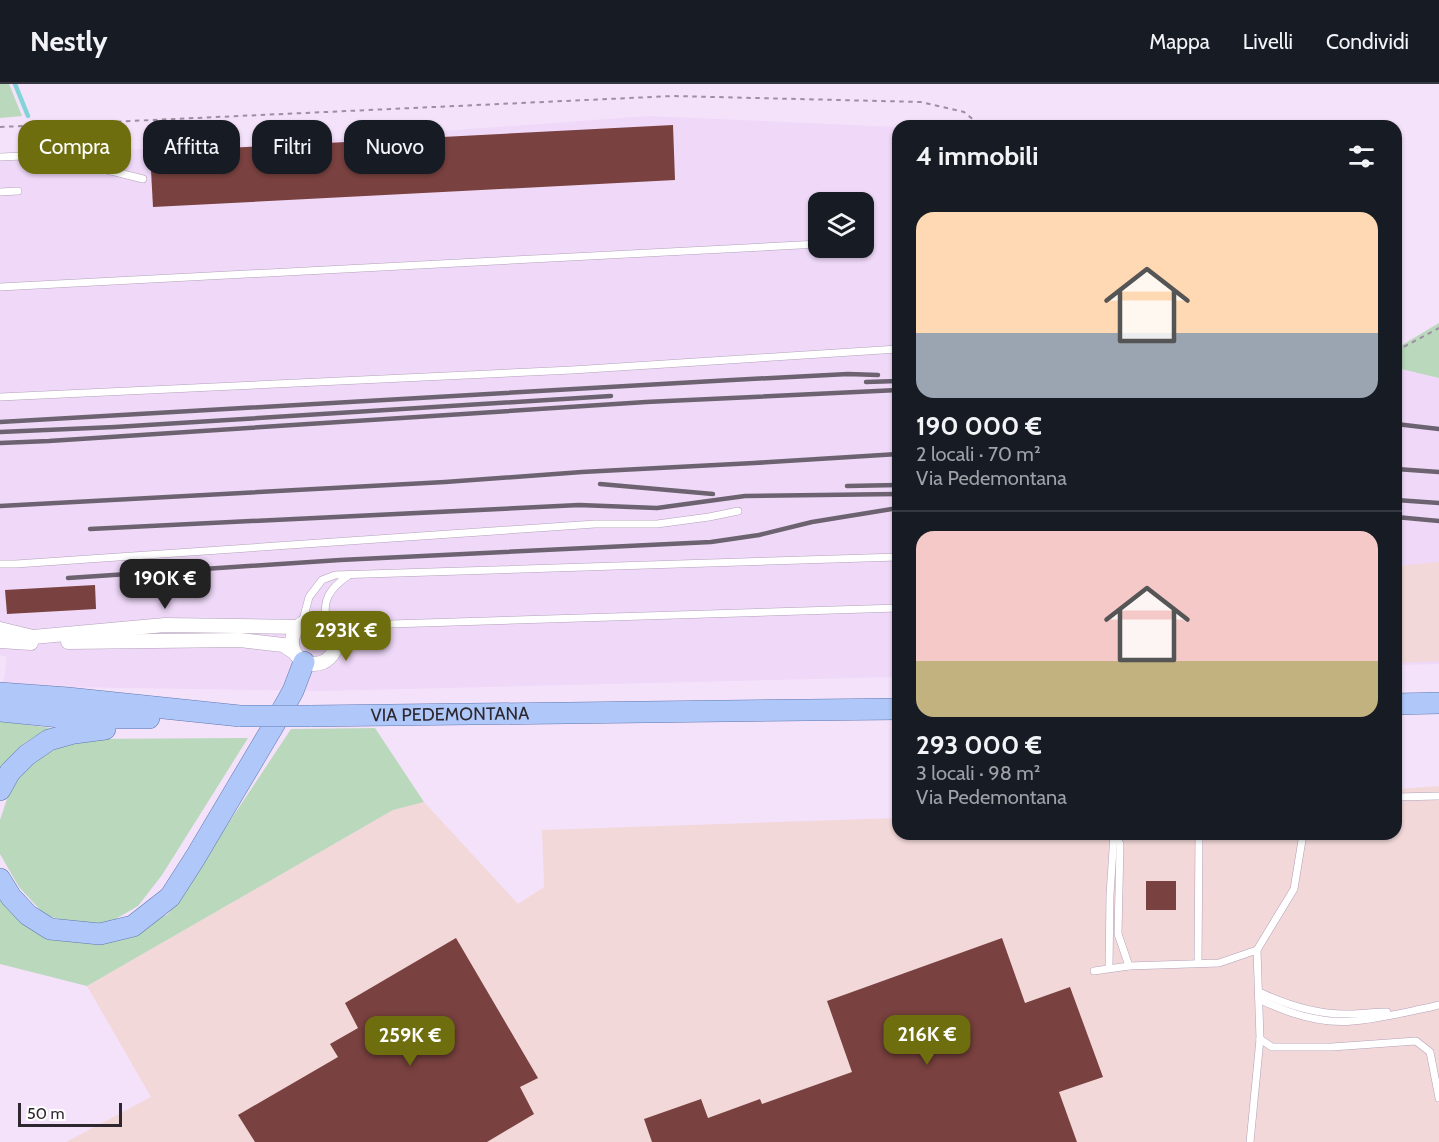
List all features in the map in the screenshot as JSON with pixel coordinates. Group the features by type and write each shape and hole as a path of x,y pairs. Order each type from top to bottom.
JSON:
{"main road":[{"path":"0,879 11,897 28,915 50,929 100,934 133,926 170,897 189,868 293,691 299,657"},
{"path":"0,693 240,716"},
{"path":"1402,704 1439,704"},
{"name":"VIA PEDEMONTANA","path":"0,711 70,718 118,719 892,709"},
{"path":"0,790 10,772 27,755 49,740 74,733 206,717"}],"street":[{"path":"0,629 33,637 165,626 300,625 313,620 321,621 331,630 336,643 335,650 326,661 312,664 283,645 240,640 35,643 0,641"},
{"path":"299,657 292,645 292,637 300,625"}],"lane":[{"path":"0,157 47,155 143,179"},
{"path":"0,192 18,191"},
{"path":"0,286 808,245"},
{"path":"0,397 572,370 892,349"},
{"path":"0,564 595,524 657,524 738,511"},
{"path":"300,625 309,597 322,580 335,575 892,557"},
{"path":"0,568 16,564"},
{"path":"349,575 335,584 329,593 324,613 331,630 359,625 892,608"},
{"path":"1402,797 1439,796"},
{"path":"1109,968 1114,840"},
{"path":"1118,840 1120,844 1118,934 1129,966"},
{"path":"1198,840 1198,963"},
{"path":"1250,1142 1260,1039 1257,950 1294,889 1302,840"},
{"path":"1094,971 1129,966 1219,963 1257,950"},
{"path":"1259,996 1319,1013 1404,1012 1439,1005"},
{"path":"1260,1039 1272,1047 1332,1047 1416,1041 1430,1052 1439,1098"}],"path":[{"path":"0,127 673,96 921,102 964,112 974,120"},
{"path":"1402,348 1439,328"}],"shaded area":[{"path":"648,116 892,127 892,677 322,691 3,686 7,657 0,655 0,154 18,153 18,174 131,174 131,150 143,149 143,174 240,174 240,146 252,145 252,174 332,174 332,139 344,138 344,174 445,174 445,131"},
{"path":"1402,369 1439,378 1439,664 1402,665"},
{"path":"1439,562 1439,661 1402,663 1402,566"},
{"path":"1439,786 1439,1142 66,1142 151,1097 87,986 393,810 408,806 424,802 518,904 544,887 542,830 892,818 892,840 1402,840 1402,789"}],"green space":[{"path":"0,84 9,84 22,116 0,118"},
{"path":"1439,323 1439,378 1402,369 1402,345"},
{"path":"0,721 51,728 22,746 10,757 0,773"},
{"path":"375,728 424,802 393,810 87,986 0,964 0,900 21,918 60,941 117,939 168,914 291,729"},
{"path":"248,738 162,875 138,906 107,924 87,927 45,915 19,887 0,854 0,820 9,793 25,769 54,748 79,739"}],"building":[{"path":"673,125 675,180 153,207 151,174 240,174 240,147 252,147 252,174 332,174 332,143 344,142 344,174 445,174 445,137"},
{"path":"95,585 96,609 7,614 5,590"},
{"path":"1146,881 1176,881 1176,910 1146,910"},
{"path":"456,938 538,1078 520,1087 534,1114 487,1142 255,1142 238,1115 338,1057 330,1044 358,1028 345,1003"},
{"path":"1002,938 1025,1003 1070,987 1103,1077 1059,1092 1077,1142 652,1142 644,1119 701,1099 708,1118 760,1099 762,1104 852,1072 827,1001"}],"waterway":[{"path":"15,84 28,116"}],"railway":[{"path":"0,422 732,380 848,374 878,375"},
{"path":"866,382 892,381"},
{"path":"0,443 646,402 892,390"},
{"path":"0,432 611,396"},
{"path":"1402,425 1439,429"},
{"path":"0,506 892,454"},
{"path":"1402,469 1439,472"},
{"path":"600,484 713,494"},
{"path":"847,486 892,485"},
{"path":"90,529 579,505 657,508 745,496 892,494"},
{"path":"1402,500 1439,503"},
{"path":"68,578 340,560 711,542 892,509"},
{"path":"1402,518 1439,521"}]}
